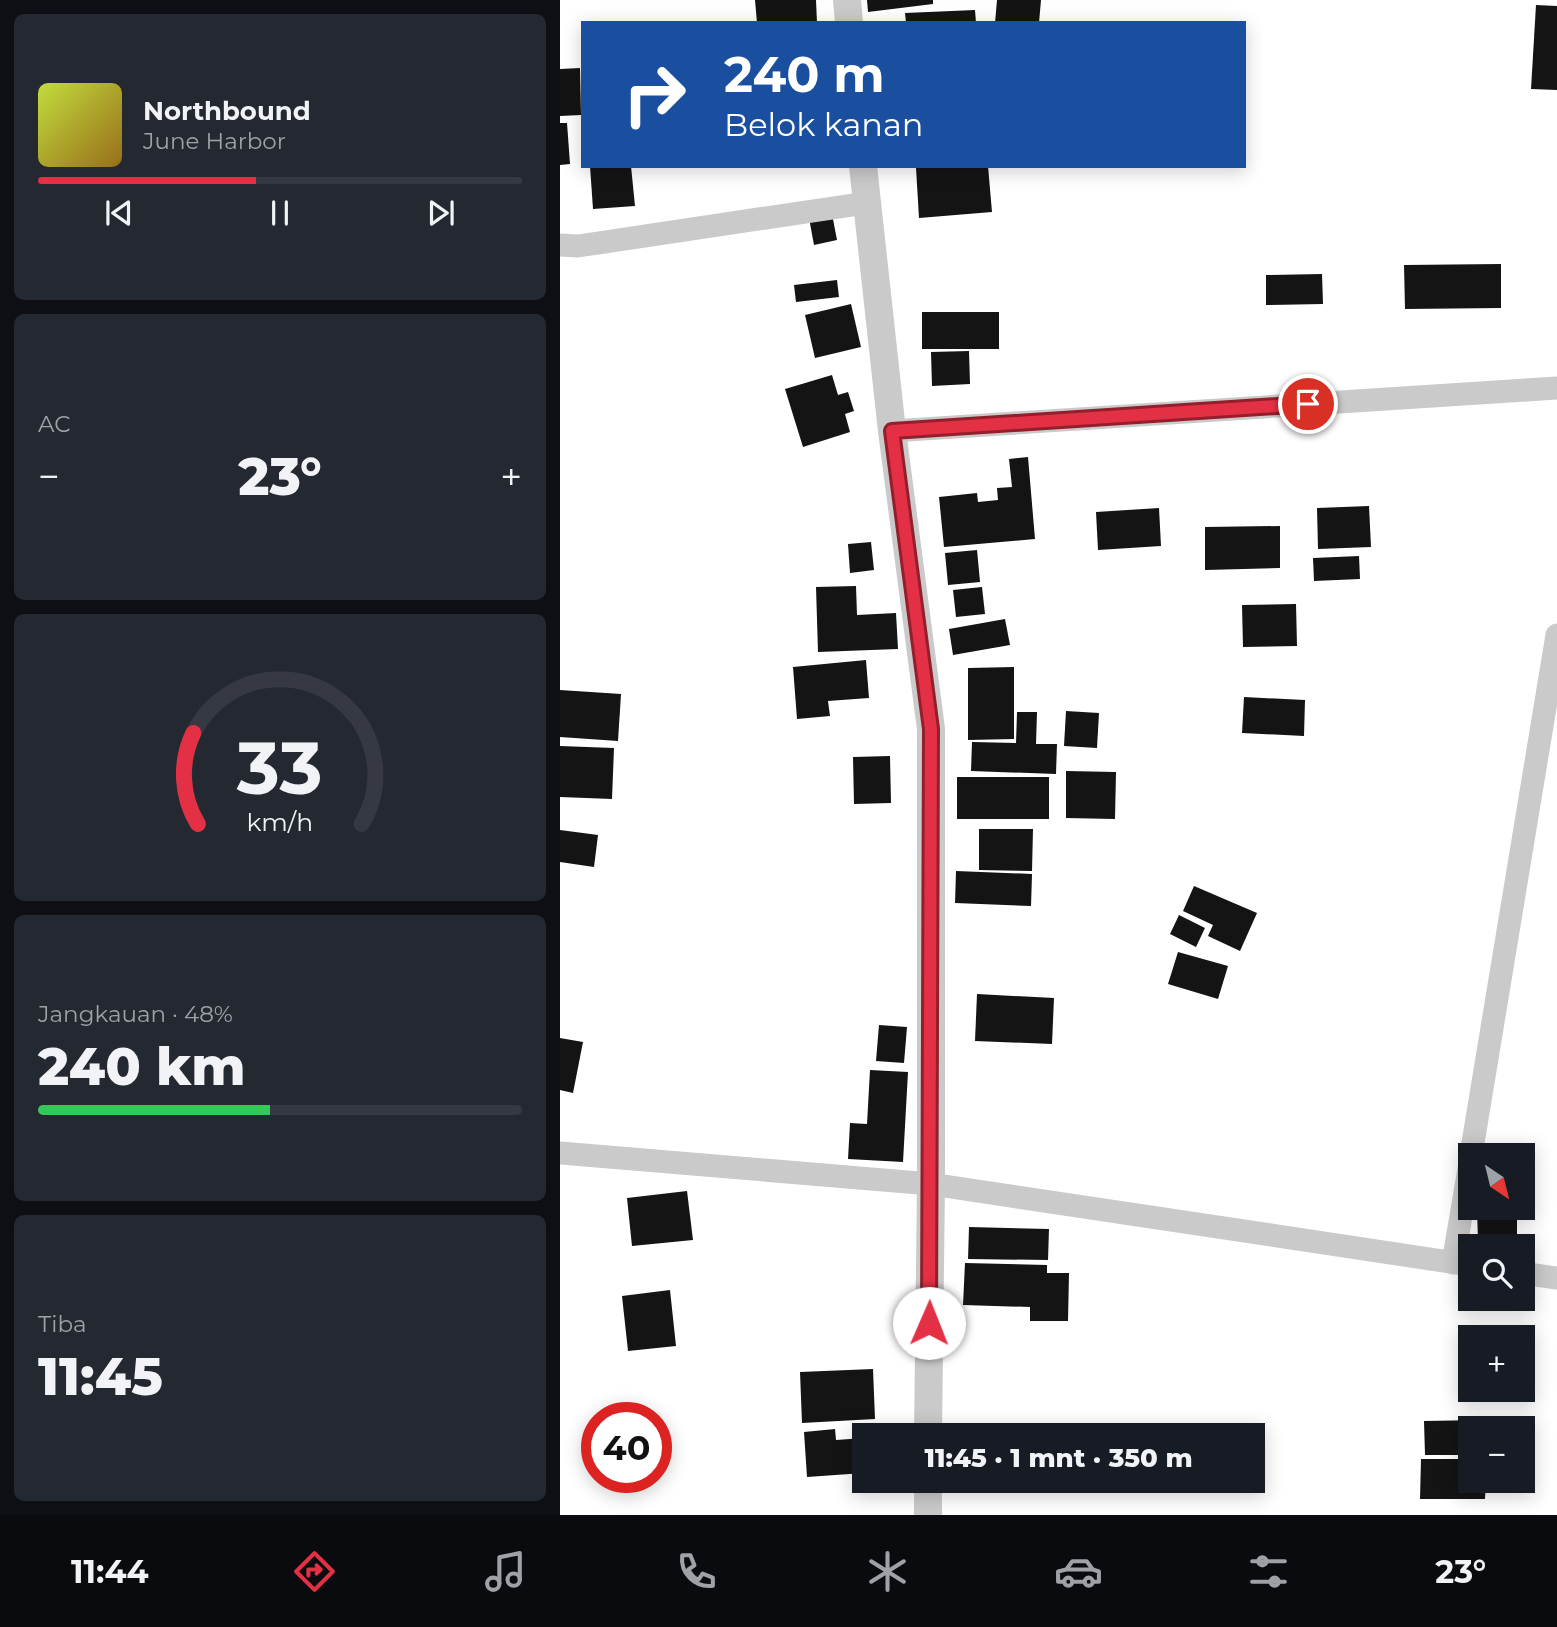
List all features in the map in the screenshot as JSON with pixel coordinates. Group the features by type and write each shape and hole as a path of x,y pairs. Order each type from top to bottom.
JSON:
{"street":[{"path":"847,0 849,21"},
{"path":"863,168 886,357 892,431 931,729 928,1423"},
{"path":"560,245 578,246 866,203"},
{"path":"892,431 1557,388"},
{"path":"1473,1143 1557,635"},
{"path":"560,1153 931,1184 1458,1263"},
{"path":"1535,1275 1557,1278"},
{"path":"928,1493 928,1515"}],"building":[{"path":"755,0 816,0 817,21 757,21"},
{"path":"867,0 933,0 933,4 868,12"},
{"path":"997,0 1041,0 1039,21 995,21"},
{"path":"1536,5 1557,6 1557,90 1531,89"},
{"path":"975,10 976,21 906,21 905,13"},
{"path":"580,68 581,115 560,116 560,69"},
{"path":"560,123 567,123 570,164 560,165"},
{"path":"590,168 631,168 635,206 593,209"},
{"path":"916,168 988,168 992,212 919,218"},
{"path":"832,214 837,240 814,245 809,218"},
{"path":"1501,264 1501,308 1405,309 1404,265"},
{"path":"1322,274 1323,304 1266,305 1266,275"},
{"path":"837,280 839,297 796,302 794,285"},
{"path":"851,304 861,347 815,358 805,315"},
{"path":"922,312 999,312 999,349 922,349"},
{"path":"969,351 970,384 932,386 931,352"},
{"path":"832,375 838,395 848,392 854,411 845,414 850,432 803,447 785,389"},
{"path":"1028,457 1035,539 944,547 939,497 977,493 978,502 998,500 997,488 1012,487 1009,459"},
{"path":"1369,506 1371,547 1318,549 1317,508"},
{"path":"1159,508 1161,546 1098,550 1096,512"},
{"path":"1280,526 1280,568 1205,570 1205,527"},
{"path":"871,542 874,570 850,573 848,544"},
{"path":"977,550 980,582 948,585 945,553"},
{"path":"1359,556 1360,579 1314,581 1313,558"},
{"path":"856,586 857,615 896,613 898,649 818,652 816,587"},
{"path":"982,587 985,614 956,617 953,590"},
{"path":"1296,604 1297,646 1243,647 1242,605"},
{"path":"1005,619 1010,645 953,655 949,629"},
{"path":"866,660 869,698 828,701 830,716 797,719 793,667"},
{"path":"1014,667 1014,739 968,740 968,668"},
{"path":"560,690 621,694 618,741 560,737"},
{"path":"1244,697 1305,700 1304,736 1242,733"},
{"path":"1066,711 1099,713 1097,748 1064,746"},
{"path":"1017,712 1037,712 1036,744 1057,744 1056,774 971,771 972,742 1016,743"},
{"path":"560,746 614,748 612,799 560,797"},
{"path":"890,756 891,803 854,804 853,757"},
{"path":"1066,771 1116,772 1115,819 1066,818"},
{"path":"957,777 1049,777 1049,819 957,819"},
{"path":"979,829 1033,829 1032,871 979,870"},
{"path":"560,830 598,835 594,867 560,862"},
{"path":"956,871 1032,874 1031,906 955,903"},
{"path":"1194,886 1257,913 1240,951 1208,936 1213,925 1183,911"},
{"path":"1179,915 1205,928 1196,947 1170,934"},
{"path":"1178,952 1228,966 1218,999 1168,984"},
{"path":"977,994 1054,998 1052,1044 975,1041"},
{"path":"879,1025 907,1027 904,1063 876,1061"},
{"path":"560,1038 583,1042 573,1093 560,1090"},
{"path":"870,1070 908,1072 903,1162 848,1159 850,1123 867,1124"},
{"path":"687,1191 693,1240 632,1246 627,1198"},
{"path":"1477,1220 1517,1220 1517,1234 1478,1234"},
{"path":"969,1227 1049,1229 1048,1260 968,1259"},
{"path":"965,1263 1047,1265 1047,1273 1069,1273 1068,1321 1030,1321 1030,1307 963,1305"},
{"path":"670,1290 676,1346 628,1351 622,1296"},
{"path":"873,1369 875,1419 802,1423 800,1372"},
{"path":"1458,1420 1458,1455 1425,1455 1424,1421"},
{"path":"835,1429 836,1440 852,1439 852,1474 807,1477 804,1432"},
{"path":"1421,1459 1458,1459 1458,1493 1485,1493 1485,1499 1420,1499"}],"route":[{"path":"929,1323 931,729 892,431 1308,404"}]}
